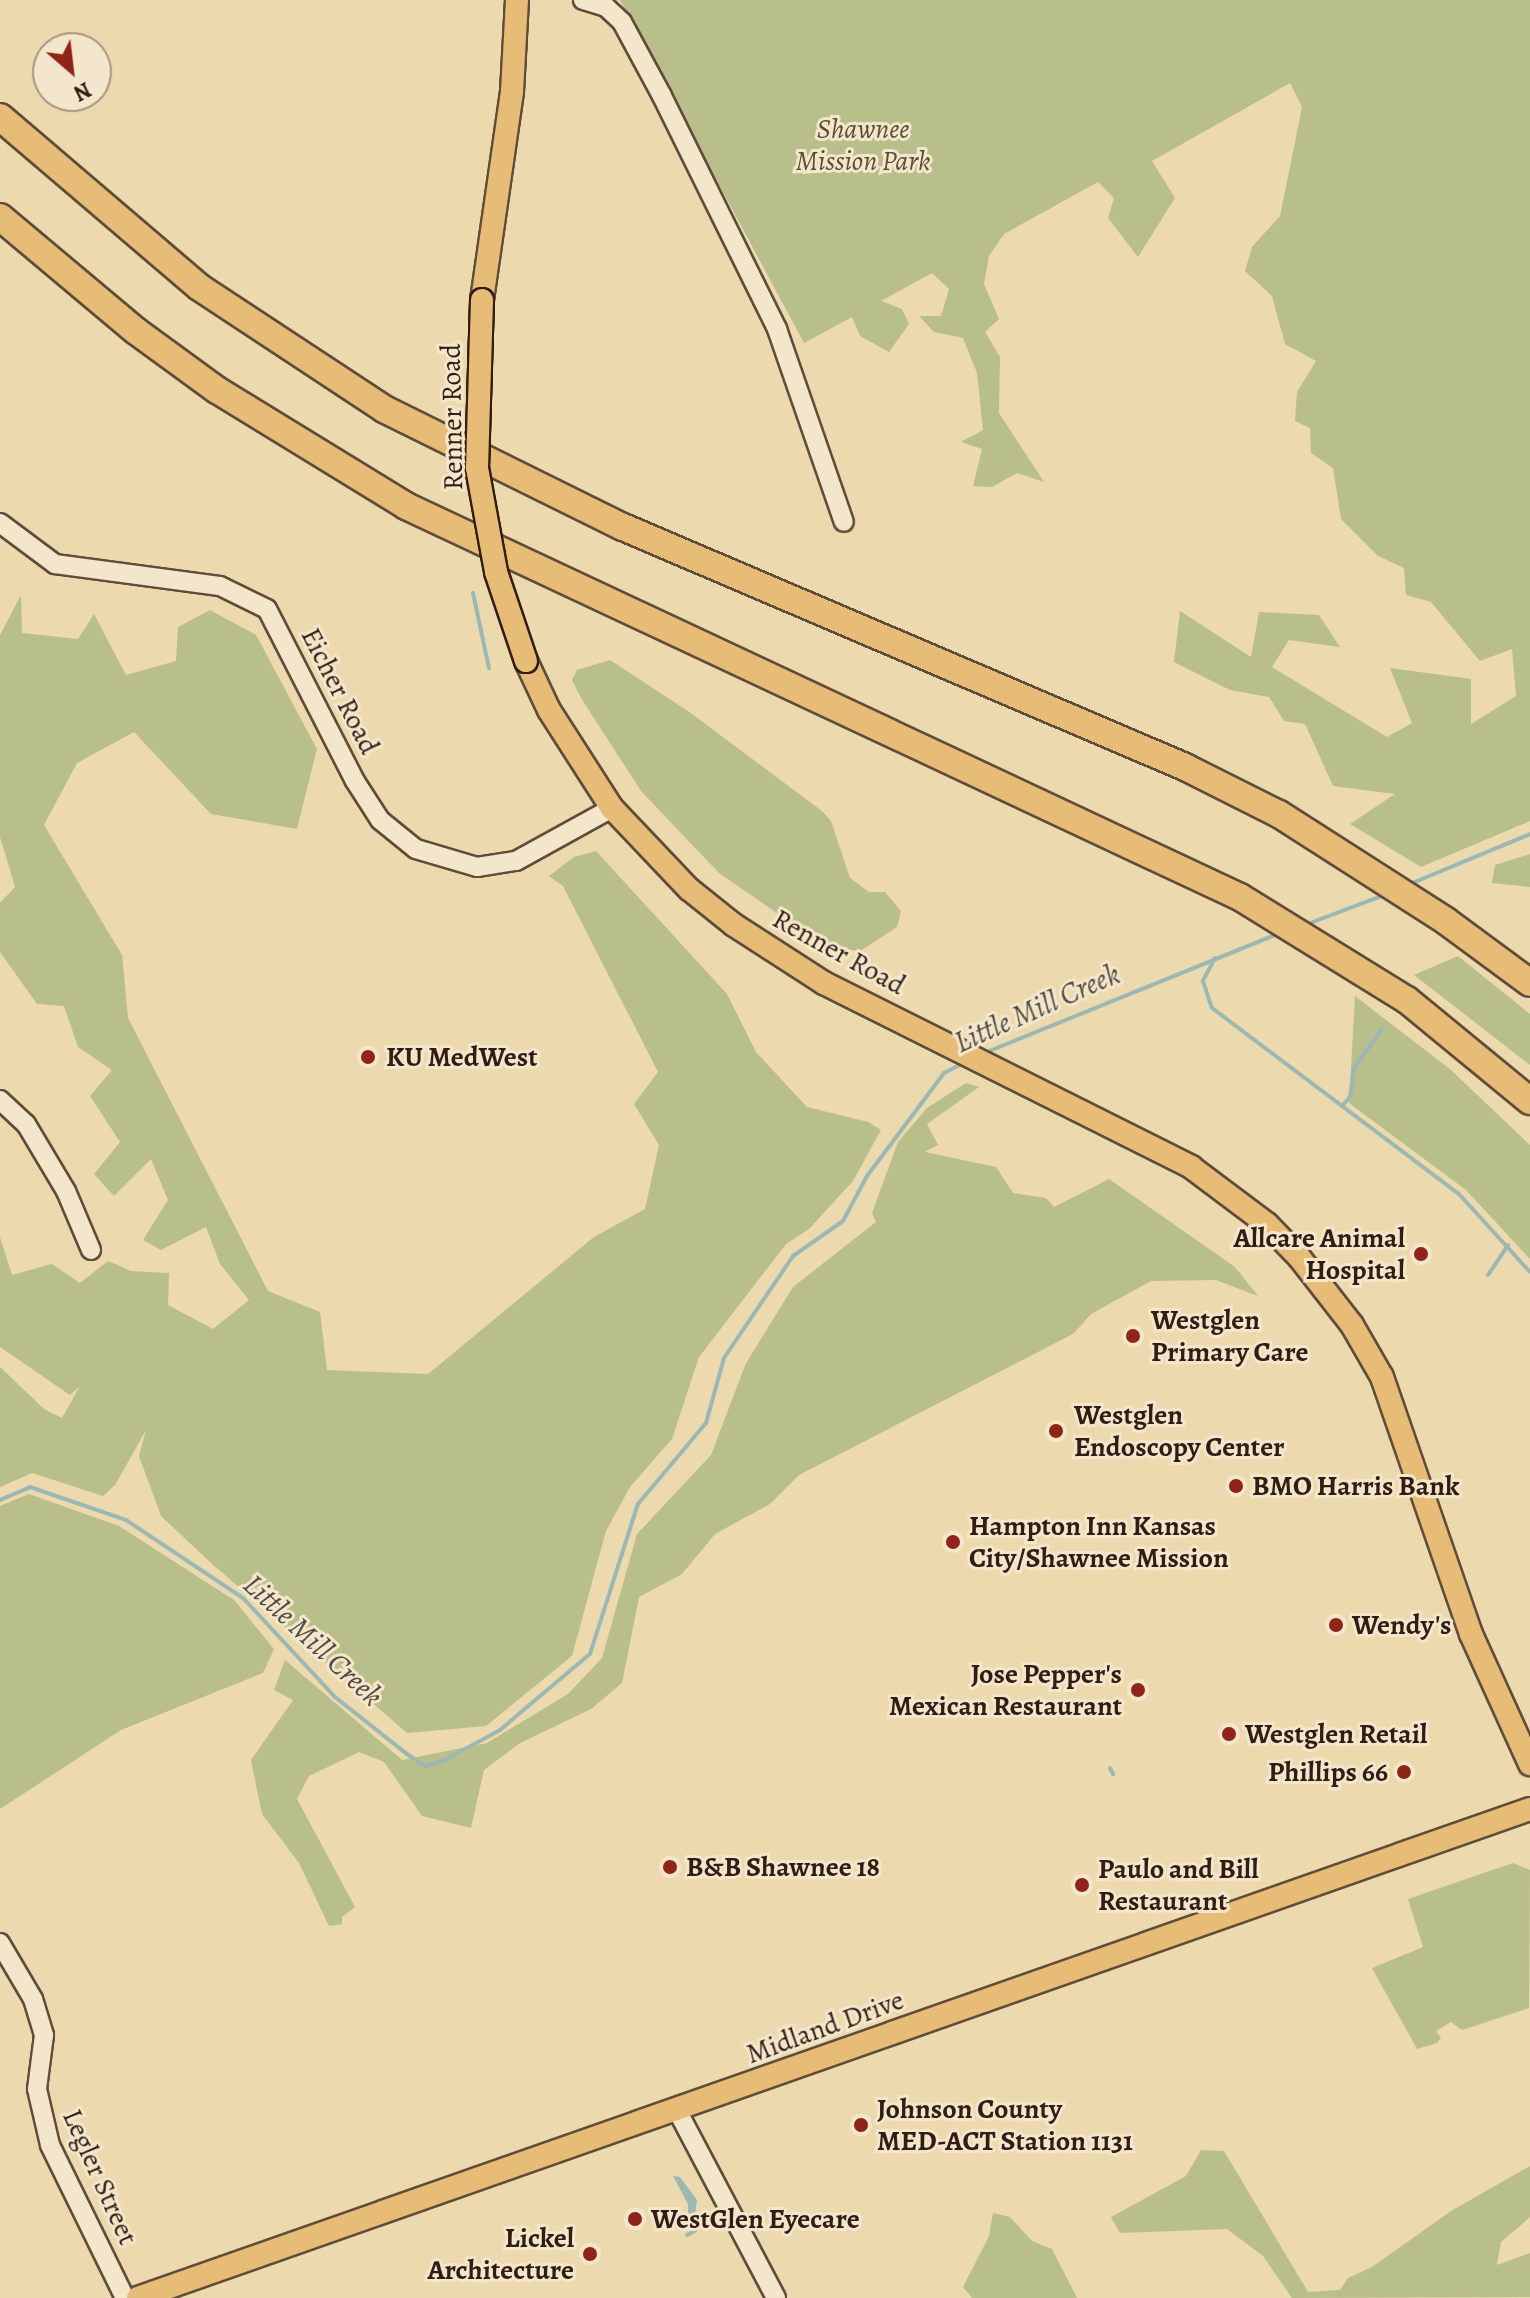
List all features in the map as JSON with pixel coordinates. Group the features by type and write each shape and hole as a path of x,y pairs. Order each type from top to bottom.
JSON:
{"highway":[{"path":"0,117 199,287 318,368 431,435 623,527 1185,767 1279,814 1530,983"},
{"path":"0,217 124,322 217,390 406,506 1177,865 1320,942 1407,1000 1529,1101"}],"main road":[{"name":"Renner Road","path":"517,0 512,92 482,300 477,468 496,572 526,661 549,710 612,808 689,889 734,925 780,957 881,1010 1154,1145 1231,1195 1299,1257 1352,1325 1382,1377 1471,1634 1530,1764"},
{"name":"Midland Drive","path":"138,2298 678,2112 1530,1809"}],"street":[{"path":"583,0 606,7 639,49 758,288 803,395 844,522"},
{"name":"Eicher Road","path":"0,523 55,564 220,586 267,609 355,781 380,820 416,849 459,865 516,861 612,808"},
{"path":"0,1100 34,1138 66,1191 91,1250"},
{"name":"Legler Street","path":"0,1943 33,1999 44,2035 37,2089 50,2145 125,2298"},
{"path":"678,2112 776,2298"}],"green space":[{"name":"Shawnee Mission Park","path":"620,0 1530,0 1530,821 1421,867 1350,824 1395,794 1333,786 1305,724 1284,721 1269,697 1230,690 1174,662 1180,611 1251,657 1259,612 1319,615 1340,647 1289,640 1272,667 1387,737 1412,723 1390,668 1471,679 1471,724 1516,696 1512,649 1480,661 1431,602 1406,595 1404,568 1378,556 1341,519 1333,468 1311,453 1310,428 1295,421 1297,392 1316,361 1285,344 1272,296 1245,271 1252,247 1280,216 1302,107 1290,83 1152,161 1175,198 1138,257 1108,218 1114,198 1098,182 1004,234 989,256 984,284 999,319 985,332 1000,357 999,413 1044,482 1017,473 992,487 973,486 982,449 961,442 983,430 977,373 963,338 934,332 919,316 941,316 949,289 932,273 881,301 902,309 909,324 889,352 860,336 852,317 804,343"},
{"path":"21,595 22,633 78,639 94,614 126,675 176,661 178,627 210,610 256,635 317,749 297,829 211,814 134,732 77,763 44,825 122,955 128,1018 268,1291 320,1312 327,1370 428,1374 594,1237 645,1209 659,1145 634,1104 658,1072 563,886 549,876 574,857 596,851 727,994 756,1052 807,1107 868,1122 881,1130 853,1181 809,1229 786,1244 699,1357 672,1439 630,1487 606,1531 572,1656 486,1726 407,1733 211,1563 161,1516 139,1456 146,1430 115,1485 103,1496 32,1473 0,1487 0,1367 44,1409 62,1418 80,1386 70,1395 0,1347 0,1237 12,1275 52,1264 80,1283 108,1261 131,1271 169,1273 168,1305 213,1329 249,1300 220,1264 206,1227 161,1250 143,1240 168,1200 151,1159 114,1196 94,1174 120,1142 90,1096 112,1070 78,1047 64,1006 37,1004 0,952 0,903 15,887 0,837 0,635"},
{"path":"610,660 688,711 822,811 831,821 850,878 869,892 885,892 901,911 897,927 860,951 826,947 719,873 641,791 581,698 572,680 577,670"},
{"path":"1530,854 1530,887 1492,883 1495,865"},
{"path":"1458,956 1530,1014 1530,1065 1414,975"},
{"path":"1355,996 1451,1070 1530,1145 1530,1259 1466,1190 1349,1103"},
{"path":"966,1083 979,1087 927,1124 938,1145 925,1152 996,1167 1013,1193 1046,1198 1054,1207 1109,1179 1235,1267 1258,1296 1216,1280 1151,1281 1091,1314 1073,1334 799,1475 770,1504 715,1534 682,1574 639,1597 622,1683 591,1709 520,1743 484,1770 471,1828 422,1816 384,1762 359,1752 309,1776 297,1799 355,1907 342,1917 342,1924 329,1926 299,1863 262,1814 251,1760 293,1700 274,1690 285,1660 402,1760 487,1743 568,1694 602,1658 637,1534 711,1455 746,1363 793,1287 876,1222 872,1213 898,1142 927,1108"},
{"path":"29,1494 119,1526 234,1600 274,1649 263,1673 121,1730 0,1809 0,1506"},
{"path":"1513,1863 1530,1870 1529,2008 1462,2030 1451,2022 1436,2031 1441,2038 1437,2043 1417,2049 1372,1968 1423,1947 1408,1899"},
{"path":"1201,2150 1224,2151 1308,2292 1340,2290 1348,2278 1372,2267 1451,2211 1530,2166 1530,2217 1501,2242 1497,2265 1530,2253 1530,2297 1292,2298 1263,2256 1227,2229 1120,2233 1111,2217 1186,2176"},
{"path":"993,2213 1010,2217 1032,2241 1052,2249 1077,2298 972,2298 963,2287 989,2236"}],"water":[{"path":"673,2176 680,2177 697,2200 695,2215 688,2221 688,2204"}],"waterway":[{"path":"473,593 489,668"},
{"name":"Little Mill Creek","path":"1410,884 1530,834"},
{"name":"Little Mill Creek","path":"1305,925 1387,894"},
{"name":"Little Mill Creek","path":"982,1054 1278,934"},
{"path":"1215,958 1203,981 1212,1008 1459,1194 1530,1272"},
{"path":"1342,1106 1350,1097 1354,1068 1382,1029"},
{"name":"Little Mill Creek","path":"0,1500 30,1487 126,1520 243,1598 335,1697 407,1754 425,1766 443,1761 500,1730 590,1654 638,1504 706,1423 724,1358 793,1256 843,1221 867,1176 944,1073 964,1063"},
{"path":"1488,1275 1508,1245"},
{"path":"1110,1768 1113,1774"},
{"path":"687,2235 696,2230"}],"place":[{"name":"KU MedWest","path":"368,1057"},
{"name":"Allcare Animal Hospital","path":"1421,1254"},
{"name":"Westglen Primary Care","path":"1133,1336"},
{"name":"Westglen Endoscopy Center","path":"1056,1431"},
{"name":"BMO Harris Bank","path":"1236,1486"},
{"name":"Hampton Inn Kansas City/Shawnee Mission","path":"953,1542"},
{"name":"Wendy's","path":"1336,1625"},
{"name":"Jose Pepper's Mexican Restaurant","path":"1138,1690"},
{"name":"Westglen Retail","path":"1229,1734"},
{"name":"Phillips 66","path":"1404,1772"},
{"name":"B&B Shawnee 18","path":"670,1867"},
{"name":"Paulo and Bill Restaurant","path":"1082,1885"},
{"name":"Johnson County MED-ACT Station 1131","path":"861,2125"},
{"name":"WestGlen Eyecare","path":"635,2219"},
{"name":"Lickel Architecture","path":"590,2254"}]}
